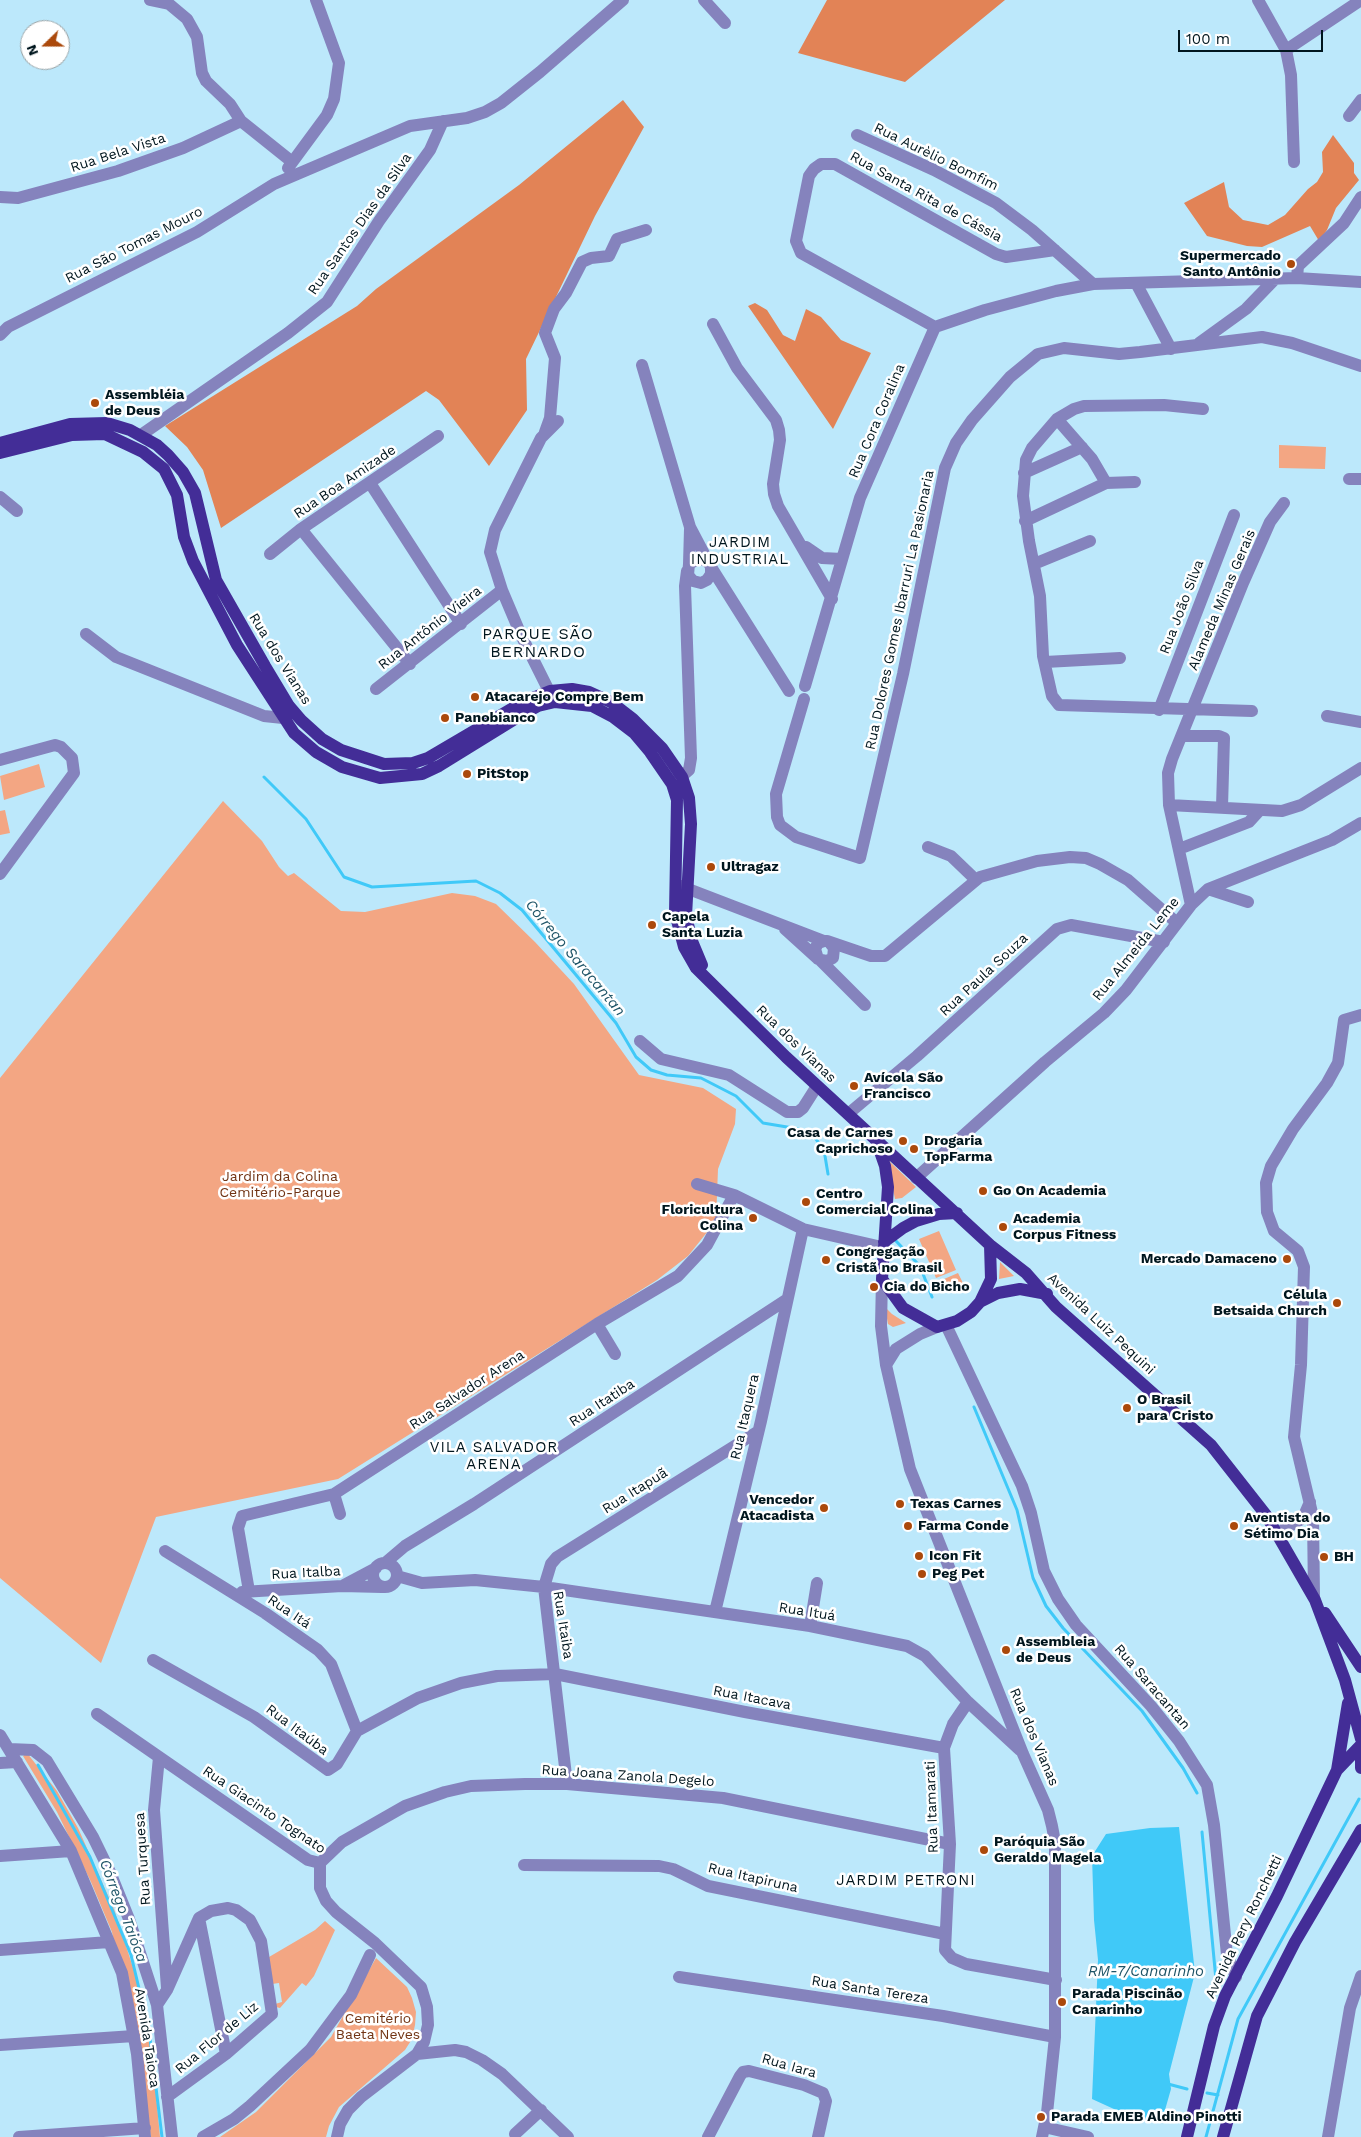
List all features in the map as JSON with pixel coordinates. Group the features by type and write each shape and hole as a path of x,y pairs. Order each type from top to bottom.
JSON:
{"main road":[{"name":"Rua dos Vianas","path":"0,443 70,424 96,423 116,431 141,436 168,455 190,482 195,493 216,580 289,706 322,739 341,750 384,764 413,763 428,758 525,701 553,697"},
{"name":"Rua dos Vianas","path":"0,453 72,434 97,434 116,431 164,469 172,481 177,495 184,537 193,561 237,645 294,733 316,752 342,767 380,778 404,778 422,774 439,766 553,697 572,689 589,692 611,702 633,719 662,748 690,807 681,887 688,929 706,978 817,1086 876,1140 885,1166 888,1187 882,1279"},
{"name":"Avenida Luiz Pequini","path":"876,1140 990,1245 1026,1273 1056,1306 1210,1445 1278,1533 1314,1599 1361,1667"},
{"path":"883,1245 903,1228 916,1221 939,1214 957,1214"},
{"path":"980,1302 991,1279 990,1245"},
{"path":"882,1279 903,1308 941,1326 970,1312 980,1302 998,1293 1020,1289 1047,1294"},
{"name":"Avenida Luiz Pequini","path":"1314,1599 1348,1692 1361,1739"},
{"path":"1337,1770 1348,1709 1348,1692"},
{"name":"Avenida Pery Ronchetti","path":"1186,2137 1214,2026 1337,1770 1361,1745"},
{"path":"1361,1749 1361,1768"},
{"path":"1223,2137 1256,2016 1295,1942 1361,1830"}],"street":[{"path":"150,0 168,4 187,19 197,37 202,73 206,81 230,104 242,121 291,162"},
{"path":"281,181 291,162 327,115 334,99 339,63 316,0"},
{"name":"Rua São Tomas Mouro","path":"0,335 8,326 197,232 281,181 410,126 467,118 501,103 623,0"},
{"path":"704,0 725,23"},
{"path":"1258,0 1286,50 1291,74 1294,162"},
{"path":"1286,50 1361,0"},
{"path":"1349,116 1361,100"},
{"name":"Rua Bela Vista","path":"0,197 18,198 118,171 183,148 242,121"},
{"name":"Rua Santos Dias da Silva","path":"141,436 288,332 327,302 379,221 430,150 443,121"},
{"name":"Rua Aurèlio Bomfim","path":"857,135 934,170 996,203 1055,250 1093,284"},
{"name":"Rua Santa Rita de Cássia","path":"935,327 801,253 796,241 809,176 814,169 821,164 836,164 996,254 1006,257 1055,250"},
{"path":"1297,278 1298,266 1344,223 1361,197"},
{"path":"553,697 521,634 502,590 492,563 491,541 550,418 555,358 545,333 554,309 582,262 590,258 609,256 617,239 646,230"},
{"path":"935,327 985,310 1056,291 1093,284 1297,278 1361,282"},
{"path":"1194,345 1246,309 1274,280"},
{"path":"1136,283 1171,349"},
{"path":"712,324 737,368 776,420 780,440 773,484 774,494 778,506 802,544 832,599"},
{"name":"Rua Cora Coralina","path":"776,794 860,498 935,327"},
{"name":"Rua Dolores Gomes Ibarruri La Pasionaria","path":"776,794 777,817 787,832 860,858 902,674 945,468 956,443 972,420 1010,377 1038,354 1064,348 1119,354 1262,337 1292,343 1361,366"},
{"path":"642,365 690,527 709,564 789,691 792,686 797,684 804,693"},
{"path":"1203,409 1164,406 1084,406 1074,409 1056,420 1032,448 1024,473 1023,496 1025,521 1040,596 1045,662 1052,696 1059,705 1191,713 1252,711"},
{"path":"1056,420 1092,459 1106,483"},
{"path":"542,436 558,421"},
{"name":"Rua Boa Amizade","path":"270,554 301,529 438,436"},
{"path":"1024,473 1082,447"},
{"path":"1025,521 1106,483 1135,482"},
{"path":"370,483 461,624"},
{"path":"0,497 17,511"},
{"name":"Alameda Minas Gerais","path":"1191,905 1169,805 1168,773 1243,583 1270,522 1284,503"},
{"name":"Rua João Silva","path":"1159,710 1234,515"},
{"path":"677,781 689,770 691,758 687,610 690,527"},
{"path":"301,529 410,664"},
{"path":"1034,564 1090,541"},
{"path":"802,544 822,558 842,559"},
{"path":"688,568 699,558 709,564"},
{"path":"687,610 700,582 710,577 709,564"},
{"path":"688,568 690,579 719,589 732,601"},
{"name":"Rua Antônio Vieira","path":"376,689 502,590"},
{"path":"86,634 116,657 264,716 283,718"},
{"path":"1045,662 1120,658"},
{"path":"1326,716 1361,722"},
{"path":"1183,734 1219,736 1224,738 1222,807"},
{"path":"0,760 56,745 61,747 72,758 74,773 0,874"},
{"path":"1169,805 1282,811 1301,805 1361,768"},
{"path":"1179,849 1249,822 1260,810"},
{"name":"Rua Almeida Leme","path":"916,1178 1056,1053 1104,1013 1126,990 1191,905 1208,889 1332,840 1361,823"},
{"path":"928,847 951,856 976,880"},
{"path":"681,887 827,942 871,956 885,956 976,880 1000,870 1037,861 1070,857 1086,858 1128,880 1178,922"},
{"path":"1208,889 1248,902"},
{"name":"Rua Paula Souza","path":"848,1114 917,1056 1057,929 1071,925 1164,942"},
{"path":"781,926 819,959 865,1005"},
{"path":"819,959 827,961 833,958 834,948 827,942"},
{"path":"1314,1599 1315,1550 1313,1517 1294,1437 1301,1364 1304,1267 1298,1252 1274,1231 1267,1212 1266,1183 1271,1166 1293,1129 1323,1088 1338,1063 1344,1020 1361,1015"},
{"path":"640,1041 661,1059 729,1074 787,1112 798,1112 803,1108 817,1086"},
{"path":"697,1184 734,1195 803,1229 883,1245"},
{"name":"Rua Salvador Arena","path":"249,1591 238,1528 242,1516 334,1494 596,1324 678,1276 690,1266 707,1245 734,1195"},
{"name":"Rua Itaquera","path":"715,1612 803,1229"},
{"name":"Rua dos Vianas","path":"882,1279 882,1326 886,1365 910,1469 1023,1754 1048,1810 1054,1834 1055,2037 1048,2113 1043,2132"},
{"name":"Rua Itatiba","path":"342,1586 381,1565 405,1546 474,1504 786,1300"},
{"path":"596,1324 615,1354"},
{"path":"886,1365 896,1349 920,1334 941,1326"},
{"name":"Rua Saracantan","path":"941,1326 1022,1486 1029,1505 1044,1571 1058,1598 1076,1625 1152,1706 1178,1741 1207,1786 1214,1825 1227,1954 1236,1977"},
{"name":"Rua Itapuã","path":"544,1587 551,1564 557,1557 757,1432"},
{"path":"334,1494 340,1514"},
{"path":"1278,1533 1292,1526 1305,1516 1310,1502"},
{"path":"1292,1526 1302,1528 1308,1532 1315,1550"},
{"path":"1295,1564 1309,1560 1315,1550"},
{"name":"Rua Itá","path":"165,1551 265,1613 318,1650 331,1664 357,1731"},
{"path":"381,1565 393,1567 390,1583 374,1579 381,1565"},
{"name":"Rua Itaiba","path":"390,1583 475,1580 544,1587 567,1784"},
{"name":"Rua Italba","path":"232,1594 249,1591 390,1583"},
{"path":"810,1626 817,1584"},
{"name":"Rua Ituá","path":"544,1587 810,1626 907,1646 925,1656 968,1702 1023,1754"},
{"path":"265,1613 269,1601 276,1590"},
{"name":"Rua Itaúba","path":"153,1660 254,1717 324,1769 332,1769 337,1764 357,1731"},
{"path":"357,1731 418,1698 461,1683 497,1676 555,1674"},
{"name":"Rua Itacava","path":"555,1674 745,1712 944,1748"},
{"name":"Rua Itamarati","path":"968,1702 953,1724 944,1748 950,1844 944,1934 945,1950 955,1960 966,1964 1056,1980"},
{"name":"Rua Giacinto Tognato","path":"97,1714 308,1860 320,1863 320,1888 326,1902 375,1943 421,1987 427,2008 428,2025 424,2042 417,2054 361,2097 348,2110 340,2124 337,2137"},
{"name":"Avenida Taioca","path":"0,1735 70,1851 122,1974 134,2036 145,2133"},
{"path":"9,1749 33,1750 47,1761 93,1837 129,1919 157,2005 172,2137"},
{"name":"Rua Turquesa","path":"159,1757 154,1810 167,1990"},
{"path":"0,1763 16,1762"},
{"name":"Rua Joana Zanola Degelo","path":"320,1863 342,1842 405,1806 446,1792 471,1786 567,1784 723,1798 950,1844"},
{"path":"0,1856 70,1851"},
{"name":"Rua Itapiruna","path":"524,1865 659,1866 673,1869 708,1886 944,1934"},
{"name":"Rua Flor de Liz","path":"167,2097 226,2054 272,2014 264,1956 256,1929 250,1920 236,1910 228,1908 211,1911 199,1918"},
{"path":"157,2005 167,1990 199,1918"},
{"path":"199,1918 226,2054"},
{"path":"0,1950 109,1942"},
{"path":"203,2137 234,2119 250,2106 310,2050 351,1995 370,1955"},
{"path":"1328,2137 1350,2008 1361,1976"},
{"name":"Rua Santa Tereza","path":"679,1977 943,2016 1055,2037"},
{"path":"0,2044 134,2036"},
{"path":"417,2054 442,2050 466,2052 482,2060 502,2074 568,2137"},
{"name":"Rua Iara","path":"708,2137 743,2072 756,2072 804,2085 818,2090 826,2096 818,2137"},
{"path":"515,2134 541,2110"},
{"path":"1043,2132 1088,2137"},
{"path":"19,2137 145,2133"}],"green space":[{"path":"1279,445 1326,447 1325,469 1279,468"},
{"path":"39,764 45,787 4,800 0,776"},
{"name":"Jardim da Colina Cemitério-Parque","path":"223,801 262,841 279,867 288,876 294,873 341,911 365,912 452,893 475,896 496,904 574,984 639,1075 703,1088 736,1109 735,1124 718,1169 716,1221 688,1256 657,1280 338,1479 156,1517 101,1663 0,1578 0,1078"},
{"path":"5,810 10,833 0,835 0,811"},
{"path":"887,1159 916,1187 902,1198 895,1199"},
{"path":"939,1231 956,1270 936,1278 919,1239"},
{"path":"1000,1262 1014,1276 999,1279"},
{"path":"958,1273 963,1283 941,1291 937,1282"},
{"path":"885,1307 906,1323 893,1327 888,1324"},
{"path":"27,1753 57,1791 78,1828 114,1909 139,1986 151,2041 160,2137 151,2137 112,1932 91,1882 57,1812 23,1756"},
{"path":"325,1921 335,1930 314,1976 306,1986 302,1983 280,2008 276,2007 275,2004 282,2002 279,1983 272,1984 269,1957 315,1930"},
{"name":"Cemitério Baeta Neves","path":"376,1958 407,1987 412,1998 416,2012 415,2025 412,2039 405,2050 339,2107 329,2126 326,2137 220,2137 256,2112 331,2037"}],"shaded area":[{"path":"827,0 1005,0 905,82 798,53"},
{"path":"623,100 644,127 595,216 526,359 527,410 489,466 439,400 426,391 221,528 203,470 187,447 165,426 357,306 376,289 519,185"},
{"path":"1333,135 1354,163 1354,173 1359,180 1336,208 1327,230 1319,241 1310,226 1262,247 1247,246 1207,236 1184,203 1224,182 1229,207 1243,220 1268,225 1285,215 1308,189 1317,182 1323,172 1322,152"},
{"path":"755,303 767,310 783,335 795,341 806,309 821,317 841,340 871,353 833,429 748,306"}],"water":[{"name":"RM-7/Canarinho","path":"1179,1827 1195,1973 1169,2074 1171,2089 1165,2110 1159,2121 1138,2120 1092,2099 1098,1960 1094,1920 1092,1856 1106,1834 1150,1828"}],"waterway":[{"name":"Córrego Saracantan","path":"264,777 306,819 344,877 372,887 476,881 500,893 522,910 616,1023 636,1057 651,1070 667,1075 701,1078 736,1096 763,1123 799,1129 813,1135 824,1150 828,1174"},
{"name":"Córrego Saracantan","path":"896,1241 920,1266 932,1297"},
{"name":"Córrego Saracantan","path":"974,1407 1017,1510 1033,1578 1046,1606 1063,1628 1142,1711 1183,1768 1197,1793"},
{"name":"Córrego Taióca","path":"38,1765 90,1857 131,1955 149,2030 162,2137"},
{"path":"1206,2137 1238,2019 1359,1799"},
{"name":"Córrego Saracantan","path":"1202,1832 1216,1980"},
{"path":"1168,2084 1187,2089"},
{"path":"1207,2093 1218,2095"}],"place":[{"name":"Supermercado Santo Antônio","path":"1291,264"},
{"name":"Assembléia de Deus","path":"95,403"},
{"name":"Atacarejo Compre Bem","path":"475,697"},
{"name":"Panobianco","path":"445,718"},
{"name":"PitStop","path":"467,774"},
{"name":"Ultragaz","path":"711,867"},
{"name":"Capela Santa Luzia","path":"652,925"},
{"name":"Avícola São Francisco","path":"854,1086"},
{"name":"Casa de Carnes Caprichoso","path":"903,1141"},
{"name":"Drogaria TopFarma","path":"914,1149"},
{"name":"Go On Academia","path":"983,1191"},
{"name":"Centro Comercial Colina","path":"806,1202"},
{"name":"Floricultura Colina","path":"753,1218"},
{"name":"Academia Corpus Fitness","path":"1003,1227"},
{"name":"Mercado Damaceno","path":"1287,1259"},
{"name":"Congregação Cristã no Brasil","path":"826,1260"},
{"name":"Cia do Bicho","path":"874,1287"},
{"name":"Célula Betsaida Church","path":"1337,1303"},
{"name":"O Brasil para Cristo","path":"1127,1408"},
{"name":"Texas Carnes","path":"900,1504"},
{"name":"Vencedor Atacadista","path":"824,1508"},
{"name":"Farma Conde","path":"908,1526"},
{"name":"Aventista do Sétimo Dia","path":"1234,1526"},
{"name":"Icon Fit","path":"919,1556"},
{"name":"BH","path":"1324,1557"},
{"name":"Peg Pet","path":"922,1574"},
{"name":"Assembleia de Deus","path":"1006,1650"},
{"name":"Paróquia São Geraldo Magela","path":"984,1850"},
{"name":"Parada Piscinão Canarinho","path":"1062,2002"},
{"name":"Parada EMEB Aldino Pinotti","path":"1041,2117"}],"district":[{"name":"JARDIM INDUSTRIAL","path":"740,552"},
{"name":"PARQUE SÃO BERNARDO","path":"538,643"},
{"name":"VILA SALVADOR ARENA","path":"494,1456"},
{"name":"JARDIM PETRONI","path":"906,1881"}]}
